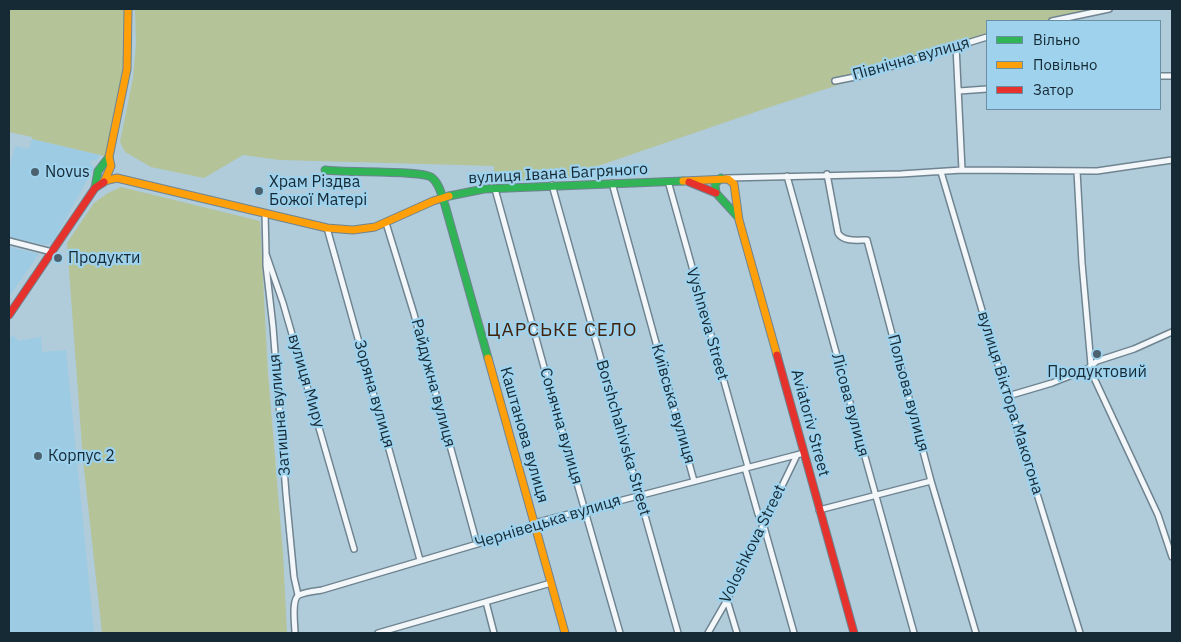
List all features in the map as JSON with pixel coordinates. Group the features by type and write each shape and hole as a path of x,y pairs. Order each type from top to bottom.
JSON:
{"main road":[{"path":"104,182 110,167 108,156 117,122 127,69 128,9"},
{"path":"95,188 94,179 108,156"},
{"path":"9,315 95,188 104,182 117,178 109,163 102,163"},
{"name":"Каштанова вулиця","path":"325,170 359,174 427,174 432,177 437,185 565,633"},
{"name":"вулиця Івана Багряного","path":"117,178 327,228 353,230 375,227 442,198 469,192 552,185 723,178"},
{"path":"723,178 731,181 734,190 727,198 717,194 715,184 723,178"},
{"path":"94,179 96,182 104,182"},
{"name":"вулиця Івана Багряного","path":"684,180 717,194"},
{"name":"Aviatoriv Street","path":"734,190 739,220 801,454 854,633"},
{"name":"Aviatoriv Street","path":"717,194 739,220"}],"street":[{"path":"1057,20 1109,9"},
{"name":"Північна вулиця","path":"835,80 860,76 986,37"},
{"path":"956,46 962,170"},
{"path":"959,91 986,89"},
{"name":"вулиця Івана Багряного","path":"723,178 962,170 1076,171 1114,169 1172,160"},
{"path":"1076,171 1091,365 1095,380 1158,515 1172,557"},
{"name":"вулиця Віктора Макогона","path":"941,172 1080,633"},
{"name":"Польова вулиця","path":"827,174 840,236 844,239 867,240 931,481 976,633"},
{"name":"Лісова вулиця","path":"787,176 874,496 914,633"},
{"path":"734,190 738,183 750,177"},
{"name":"Vyshneva Street","path":"668,181 758,514 763,523 794,633"},
{"name":"Київська вулиця","path":"612,183 694,481"},
{"name":"Borshchahivska Street","path":"552,185 678,633"},
{"name":"Сонячна вулиця","path":"495,189 620,633"},
{"name":"вулиця Миру","path":"265,213 266,254 283,303 354,549"},
{"name":"Райдужна вулиця","path":"386,223 414,314 477,544"},
{"name":"Зоряна вулиця","path":"327,228 420,560"},
{"path":"9,241 52,252"},
{"name":"Затишна вулиця","path":"266,254 294,577 298,595"},
{"path":"1008,396 1052,383 1087,369 1098,361 1134,349 1172,332"},
{"name":"Чернівецька вулиця","path":"298,595 322,590 528,529 534,523 801,454"},
{"name":"Voloshkova Street","path":"708,633 727,600 763,523 801,454"},
{"path":"819,510 931,481"},
{"path":"378,633 551,583"},
{"path":"295,633 294,599 298,595"},
{"path":"727,600 737,633"},
{"path":"486,602 494,633"}],"shaded area":[{"path":"32,139 100,155 97,160 91,161 90,163 94,168 54,240 50,244 45,245 9,237 9,168 15,146 29,149"},
{"path":"9,247 39,254 9,297"},
{"name":"Корпус 2","path":"12,335 19,341 41,337 42,352 66,350 94,633 9,633 9,340"}],"green space":[{"path":"9,9 128,9 128,44 109,157 9,132"},
{"path":"135,9 1109,9 1057,20 986,20 986,37 773,106 592,168 593,176 494,183 494,166 280,160 243,155 204,178 151,167 125,152 120,142 133,78 136,44"},
{"path":"121,187 260,221 268,374 283,553 287,633 102,633 83,460 67,243 94,203"}],"traffic: fast":[{"path":"95,188 98,171 109,157"},
{"path":"325,170 413,173 434,179 445,205 488,358"},
{"path":"721,178 715,184 716,193 738,217"},
{"path":"449,196 484,189 683,181"}],"traffic: slow":[{"path":"104,182 111,166 109,157 127,69 128,9"},
{"path":"104,181 117,178 327,228 353,230 375,227 433,201 449,196"},
{"path":"683,181 728,179 734,184 739,220 777,355"},
{"path":"488,358 565,633"}],"traffic: jam":[{"path":"9,315 95,188 104,182"},
{"path":"689,182 716,193"},
{"path":"777,355 854,633"}],"place":[{"name":"Novus","path":"35,172"},
{"name":"Храм Різдва Божої Матері","path":"259,191"},
{"name":"Продукти","path":"58,258"},
{"name":"Продуктовий","path":"1097,354"},
{"name":"Корпус 2","path":"38,456"}],"district":[{"name":"ЦАРСЬКЕ СЕЛО","path":"562,331"}]}
